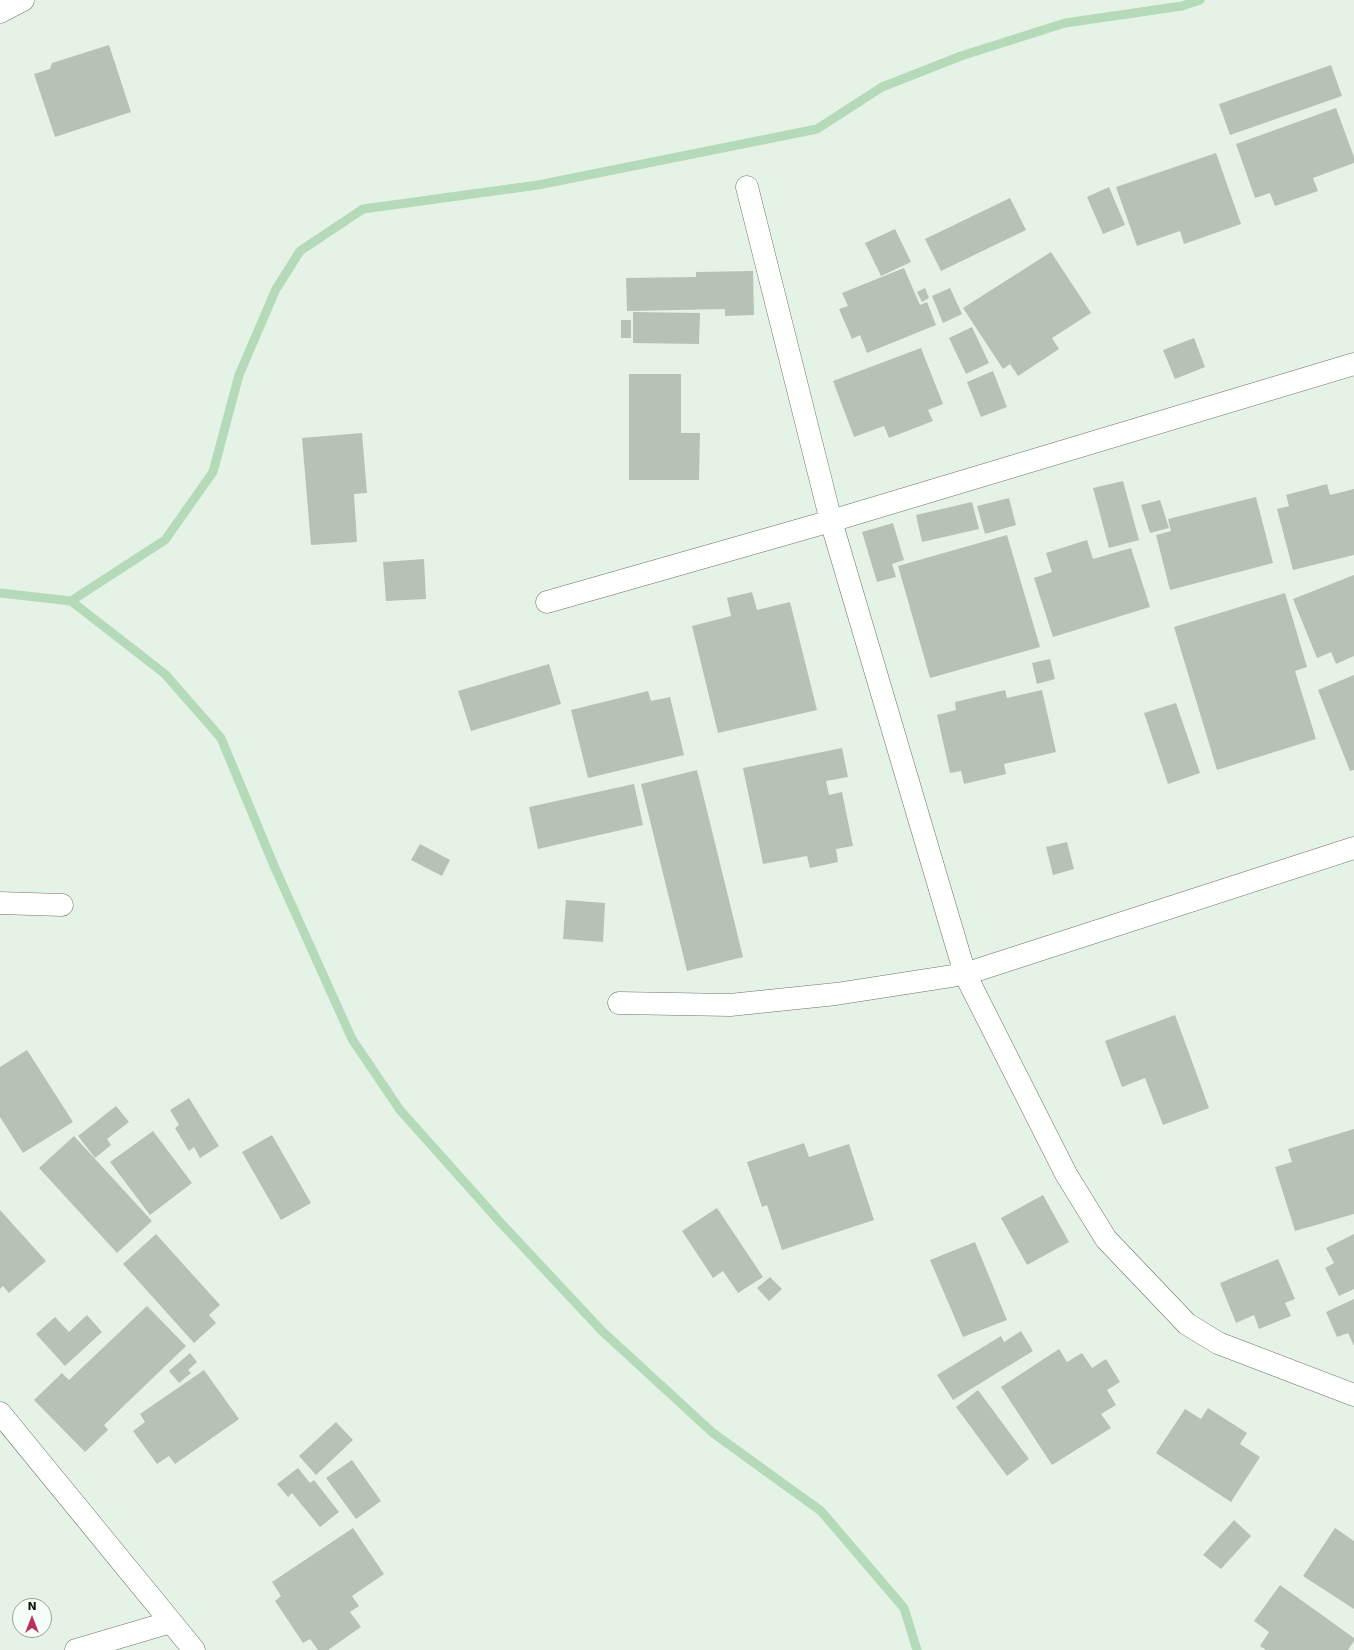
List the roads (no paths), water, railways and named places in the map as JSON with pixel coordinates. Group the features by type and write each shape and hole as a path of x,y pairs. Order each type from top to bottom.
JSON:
{"street":[{"path":"0,12 23,0"},
{"path":"747,187 831,521 965,974 1066,1174 1106,1239 1187,1324 1218,1343 1354,1395"},
{"path":"547,602 831,521 1354,364"},
{"path":"619,1003 730,1005 836,994 965,974 1354,848"},
{"path":"0,903 62,905"},
{"path":"0,1413 194,1650"},
{"path":"76,1650 171,1622"}],"waterway":[{"path":"71,601 165,540 213,472 239,375 276,289 300,251 363,209 538,185 817,129 882,87 961,56 1065,23 1182,6 1200,0"},
{"path":"0,593 71,601 165,674 221,738 275,868 352,1039 400,1110 500,1222 602,1331 713,1433 821,1511 904,1608 917,1650"}]}
